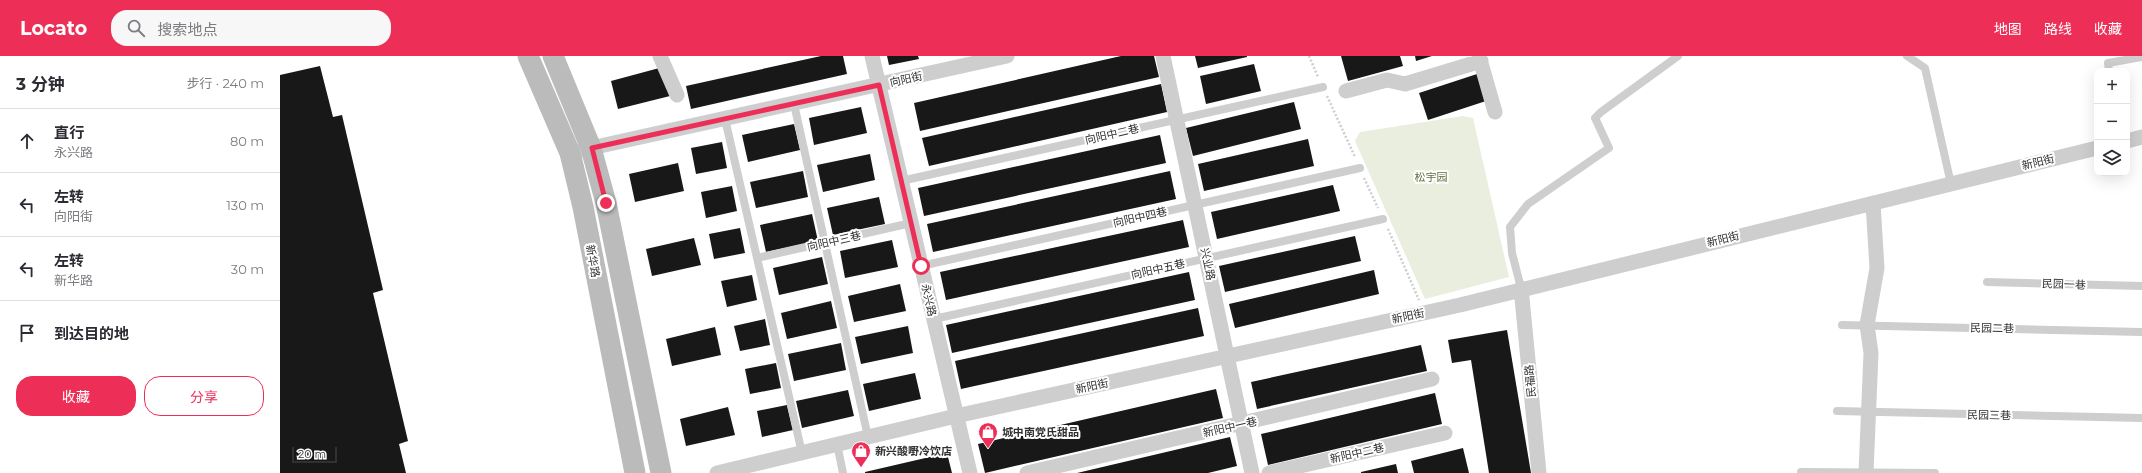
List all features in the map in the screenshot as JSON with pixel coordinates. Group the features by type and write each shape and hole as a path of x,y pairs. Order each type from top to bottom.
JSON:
{"street":[{"name":"新华路","path":"528,56 570,154 583,208 634,473"},
{"path":"553,56 592,148 606,203 661,473"},
{"path":"660,56 677,95"},
{"name":"永兴路","path":"872,56 970,473"},
{"name":"向阳街","path":"570,154 1007,56"},
{"name":"兴业路","path":"1163,56 1252,473"},
{"path":"1346,91 1387,80 1405,84 1480,59 1495,112"},
{"path":"2130,140 2142,137"},
{"name":"新阳街","path":"717,473 956,416 1425,312 2094,149"},
{"path":"1866,473 1870,412 1871,353 1867,325 1877,268 1873,203"},
{"path":"583,208 613,313 640,473"},
{"name":"民福路","path":"1521,288 1539,473"},
{"name":"新阳中一巷","path":"1027,473 1432,380"},
{"name":"新阳中二巷","path":"1269,473 1445,433"}],"lane":[{"path":"1521,288 1512,253 1510,227 1528,204 1609,148 1595,118 1601,112 1678,56"},
{"path":"1906,56 1925,68 1951,184"},
{"path":"2109,68 2108,62 2142,57"},
{"name":"向阳中二巷","path":"901,181 1323,87"},
{"path":"794,104 868,437"},
{"path":"724,119 802,453"},
{"name":"向阳中四巷","path":"921,266 1360,168"},
{"name":"向阳中五巷","path":"934,319 1383,219"},
{"name":"向阳中三巷","path":"757,258 911,223"},
{"name":"民园一巷","path":"1987,282 2142,286"},
{"name":"民园二巷","path":"1842,325 2142,332"},
{"name":"民园三巷","path":"1837,411 2142,418"},
{"path":"837,444 844,473"},
{"path":"1801,472 1935,473"}],"path":[{"path":"1309,56 1425,312"}],"green space":[{"name":"松宇园","path":"1463,116 1473,118 1509,277 1425,299 1355,141 1360,132"}],"building":[{"path":"821,56 843,56 847,74 691,109 686,86"},
{"path":"887,56 918,56 919,59 889,65"},
{"path":"1121,56 1154,56 1159,77 920,131 914,103"},
{"path":"1195,56 1247,56 1247,57 1198,68"},
{"path":"1341,56 1400,56 1403,66 1348,81"},
{"path":"1415,56 1432,56 1416,61"},
{"path":"1254,64 1261,91 1206,104 1200,76"},
{"path":"320,66 333,117 342,115 383,290 373,293 408,441 399,444 406,473 280,473 280,75"},
{"path":"663,67 670,96 618,109 611,81"},
{"path":"1477,74 1486,101 1428,120 1419,93"},
{"path":"1161,84 1167,112 929,166 922,138"},
{"path":"1294,102 1301,129 1193,156 1186,128"},
{"path":"861,107 867,133 814,145 809,118"},
{"path":"794,124 800,150 748,162 742,135"},
{"path":"1160,135 1166,163 924,216 918,188"},
{"path":"1308,139 1314,166 1204,191 1198,164"},
{"path":"722,142 727,168 696,174 691,148"},
{"path":"870,154 875,180 823,192 817,165"},
{"path":"678,163 684,191 635,202 629,174"},
{"path":"803,171 808,197 756,208 750,182"},
{"path":"1170,171 1176,199 933,252 927,224"},
{"path":"1333,185 1340,211 1217,239 1211,212"},
{"path":"732,186 737,211 706,218 701,192"},
{"path":"879,197 885,224 833,235 827,208"},
{"path":"812,214 818,241 766,252 760,225"},
{"path":"1183,220 1189,247 946,300 940,272"},
{"path":"740,228 745,253 714,259 709,234"},
{"path":"1355,236 1361,261 1225,292 1219,266"},
{"path":"694,238 701,265 652,276 646,249"},
{"path":"892,240 898,267 845,278 840,251"},
{"path":"822,257 828,284 779,295 773,268"},
{"path":"1374,270 1379,294 1235,328 1229,304"},
{"path":"1189,272 1195,300 952,353 946,325"},
{"path":"752,275 757,300 727,307 721,281"},
{"path":"900,284 906,311 854,322 848,296"},
{"path":"831,301 837,328 787,339 781,313"},
{"path":"1198,308 1204,336 961,389 955,361"},
{"path":"765,319 770,345 740,351 734,326"},
{"path":"908,326 913,353 861,364 855,337"},
{"path":"715,327 721,355 672,366 666,339"},
{"path":"1507,330 1531,473 1489,473 1471,360 1452,363 1448,340"},
{"path":"841,343 846,370 794,381 788,354"},
{"path":"1421,345 1427,371 1257,409 1251,382"},
{"path":"776,363 781,388 750,394 745,369"},
{"path":"915,373 921,399 869,411 863,384"},
{"path":"1216,389 1223,418 985,473 978,444"},
{"path":"848,390 854,416 802,428 796,401"},
{"path":"1435,393 1442,424 1268,465 1261,434"},
{"path":"787,405 793,430 762,437 757,411"},
{"path":"728,407 735,435 686,446 680,419"},
{"path":"1230,437 1237,466 1208,473 1077,473"},
{"path":"1463,448 1469,473 1414,473 1411,461"},
{"path":"947,453 952,473 865,473 865,472"},
{"path":"1396,464 1398,473 1361,473 1361,472"}],"place":[{"name":"城中南党氏甜品","path":"988,449"},
{"name":"新兴酸嘢冷饮店","path":"861,468"}],"route":[{"path":"606,203 592,148 879,85 921,266"}]}
